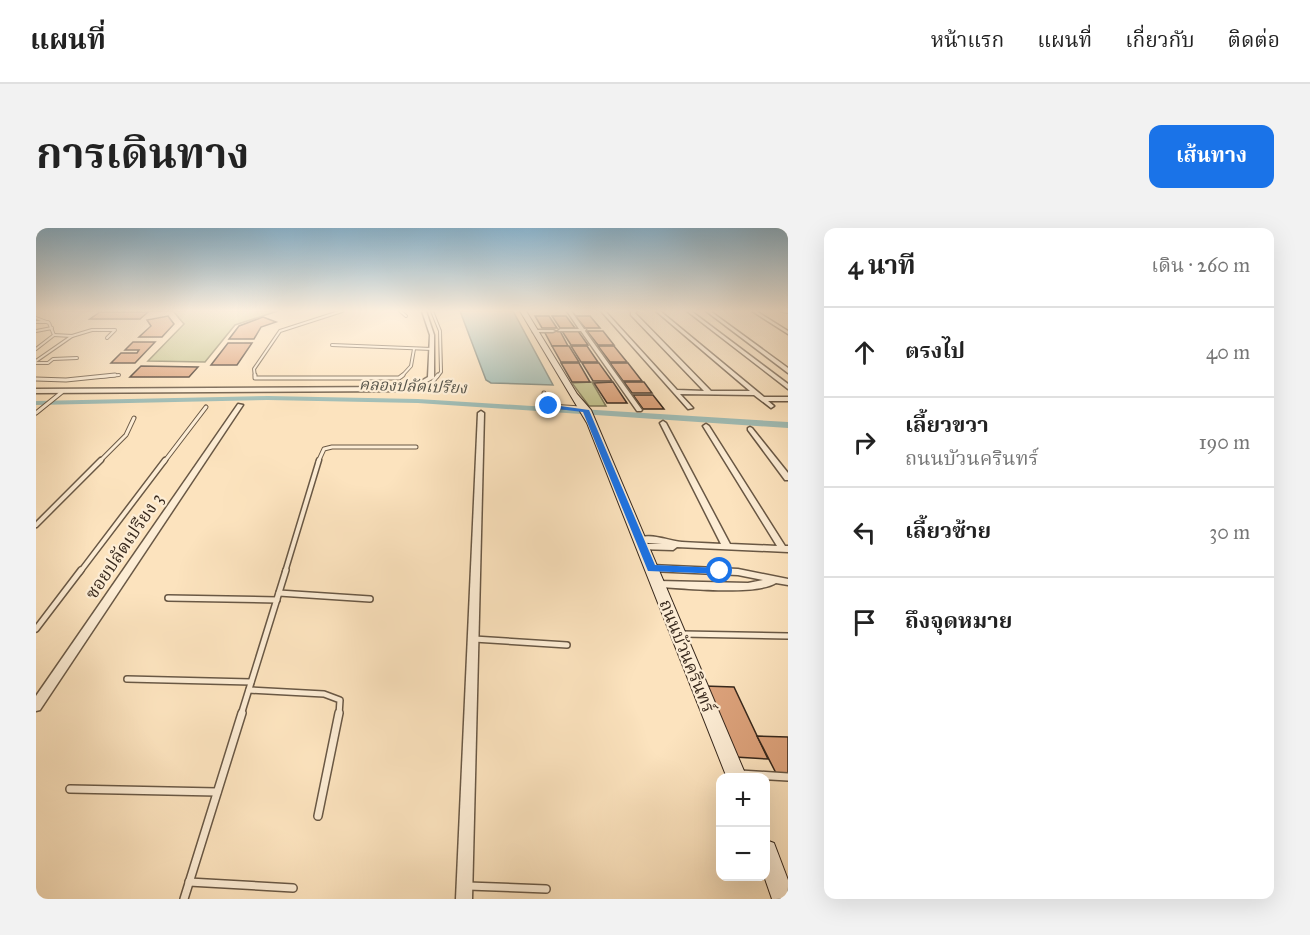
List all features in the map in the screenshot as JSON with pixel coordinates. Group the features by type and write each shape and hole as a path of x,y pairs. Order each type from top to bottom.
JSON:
{"street":[{"path":"36,391 403,389 431,378 432,342"},
{"name":"ถนนบัวนครินทร์","path":"542,342 587,414 735,773"},
{"path":"592,342 639,410"},
{"path":"631,342 690,408"},
{"path":"661,342 709,392"},
{"path":"696,342 771,406"},
{"path":"731,342 788,387"},
{"path":"750,342 788,371"},
{"path":"675,392 755,393"},
{"path":"762,399 788,399"},
{"name":"ซอยปลัดเปรียง 3","path":"36,706 240,405"},
{"path":"464,899 481,413"},
{"path":"663,423 727,547"},
{"path":"706,426 786,549"},
{"path":"750,429 788,477"},
{"path":"640,544 664,548 681,546 786,549"},
{"path":"651,568 738,572 788,582"},
{"path":"658,584 748,587 777,581"},
{"path":"770,864 784,899"}],"lane":[{"path":"36,362 63,342"},
{"path":"273,342 254,369 255,378 399,378 408,373 413,366 414,349"},
{"path":"424,382 430,385 441,372 440,342"},
{"path":"332,345 432,349"},
{"path":"36,362 48,363 53,358 77,358"},
{"path":"36,379 66,380 119,375"},
{"path":"36,413 62,392"},
{"path":"544,393 546,404 549,406 587,414"},
{"path":"36,628 206,407"},
{"path":"36,525 126,435 134,418"},
{"path":"184,899 321,453 324,448 416,447"},
{"path":"168,598 370,599"},
{"path":"678,634 788,636"},
{"path":"474,639 567,645"},
{"path":"127,679 251,682"},
{"path":"249,690 324,693 340,700 340,710 318,816"},
{"path":"770,777 788,777"},
{"path":"70,789 217,792"},
{"path":"189,882 293,888"},
{"path":"465,886 546,889"}],"green space":[{"path":"166,342 221,342 205,362 148,361"},
{"path":"592,382 606,406 589,406 572,383"}],"water":[{"path":"472,342 530,342 553,385 491,383 486,380"}],"building":[{"path":"133,342 155,342 135,363 111,363 121,353 137,353 139,350 125,350"},
{"path":"550,342 566,342 568,346 552,346"},
{"path":"569,342 586,342 588,345 571,345"},
{"path":"596,342 612,342 614,345 598,345"},
{"path":"228,343 252,343 237,365 211,365"},
{"path":"552,346 569,346 579,362 561,362"},
{"path":"571,346 587,346 598,362 581,362"},
{"path":"598,346 614,346 627,362 610,362"},
{"path":"561,363 579,363 590,382 572,382"},
{"path":"582,363 599,363 612,381 593,381"},
{"path":"610,363 628,363 642,381 623,381"},
{"path":"141,366 198,367 189,377 130,377"},
{"path":"613,382 627,403 607,403 594,383"},
{"path":"624,382 644,382 652,393 632,393"},
{"path":"633,395 653,395 664,409 643,409"},
{"path":"704,686 734,687 768,759 735,757"},
{"path":"757,736 788,737 788,778 778,777"}],"waterway":[{"name":"คลองปลัดเปรียง","path":"36,403 268,398 418,401 788,425"}],"route":[{"path":"549,406 586,410 651,568 720,571"}]}
